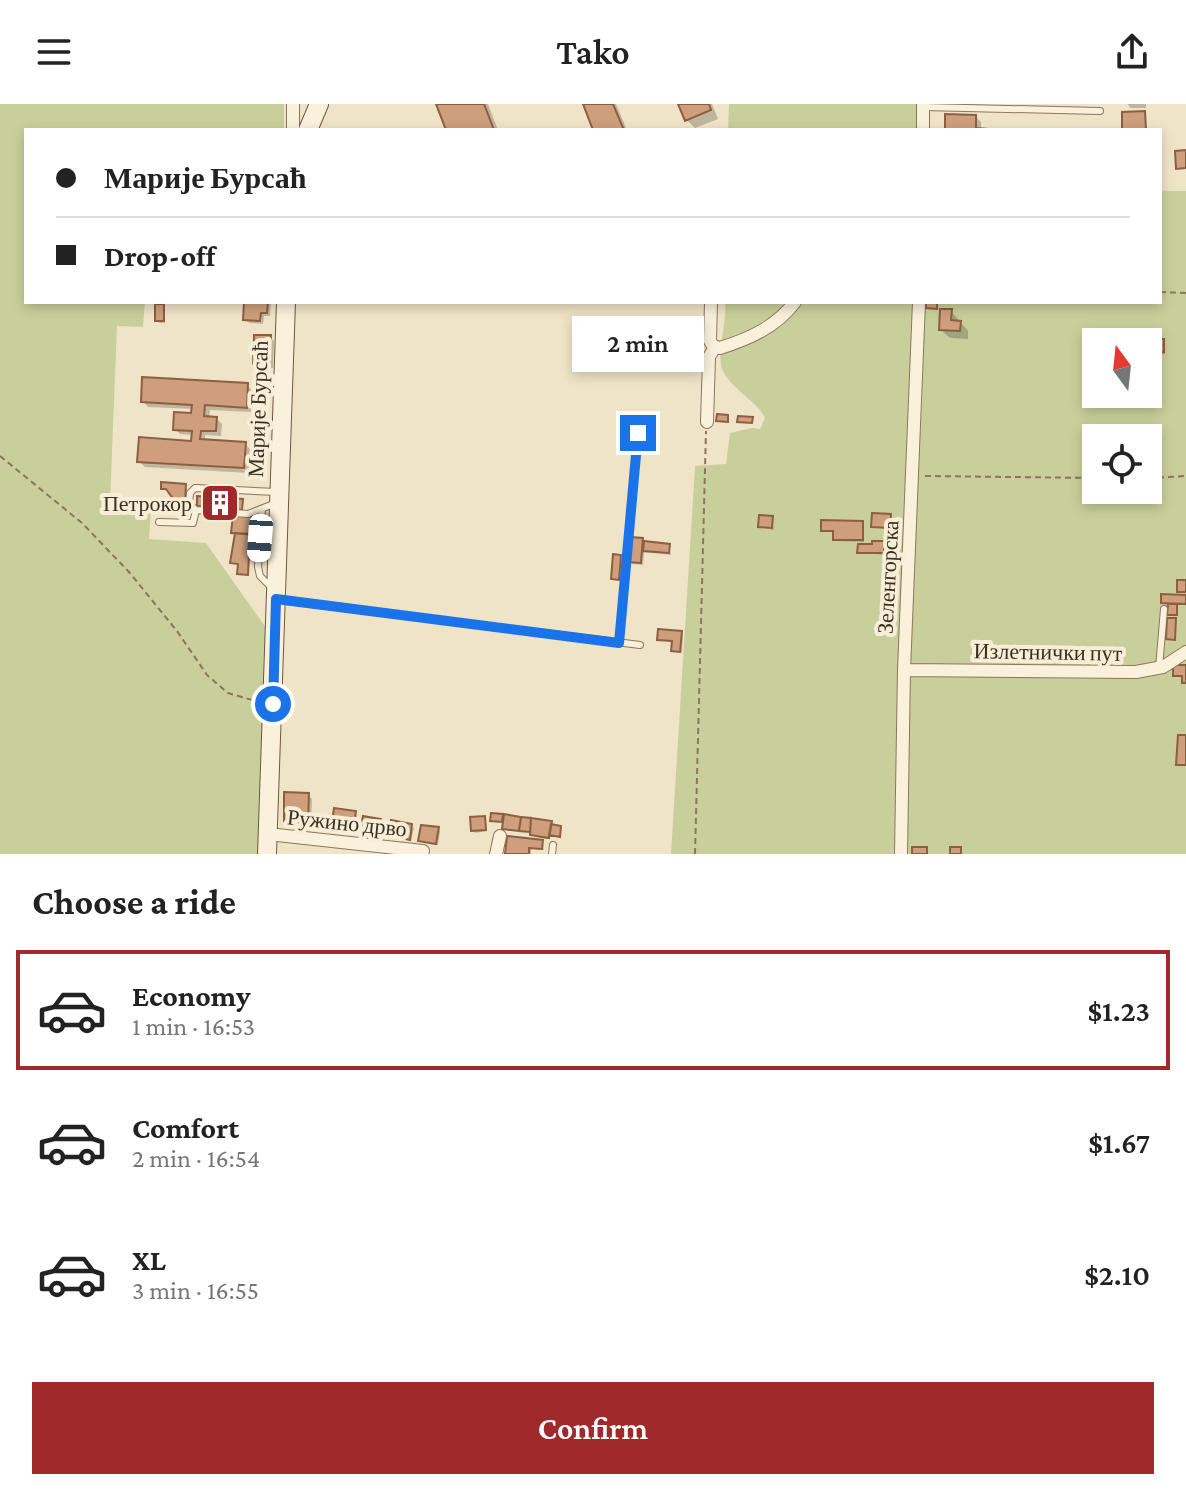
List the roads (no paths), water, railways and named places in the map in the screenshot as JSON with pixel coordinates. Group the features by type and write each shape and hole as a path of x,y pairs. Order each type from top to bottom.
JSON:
{"street":[{"path":"293,104 293,128"},
{"path":"309,128 319,104"},
{"path":"923,105 923,128"},
{"name":"Марије Бурсаћ","path":"267,854 276,596 274,501 286,304"},
{"path":"711,304 710,341 715,347"},
{"path":"715,347 727,346 764,330 780,320 793,304"},
{"name":"Зеленгорска","path":"901,854 904,670 919,304"},
{"path":"707,422 709,357 715,347"},
{"name":"Излетнички пут","path":"904,670 1125,673 1159,668 1173,663 1186,652"},
{"name":"Ружино дрво","path":"268,834 423,851"},
{"path":"496,854 500,836"}],"lane":[{"path":"923,105 1100,111"},
{"path":"619,643 638,433"},
{"path":"195,488 274,501 248,514 196,510 189,504 190,493 195,488"},
{"path":"159,522 193,523 196,510"},
{"path":"276,596 640,645"},
{"path":"1159,668 1164,609"},
{"path":"552,854 553,845"}],"place":[{"name":"Петрокор","path":"220,503"}]}
